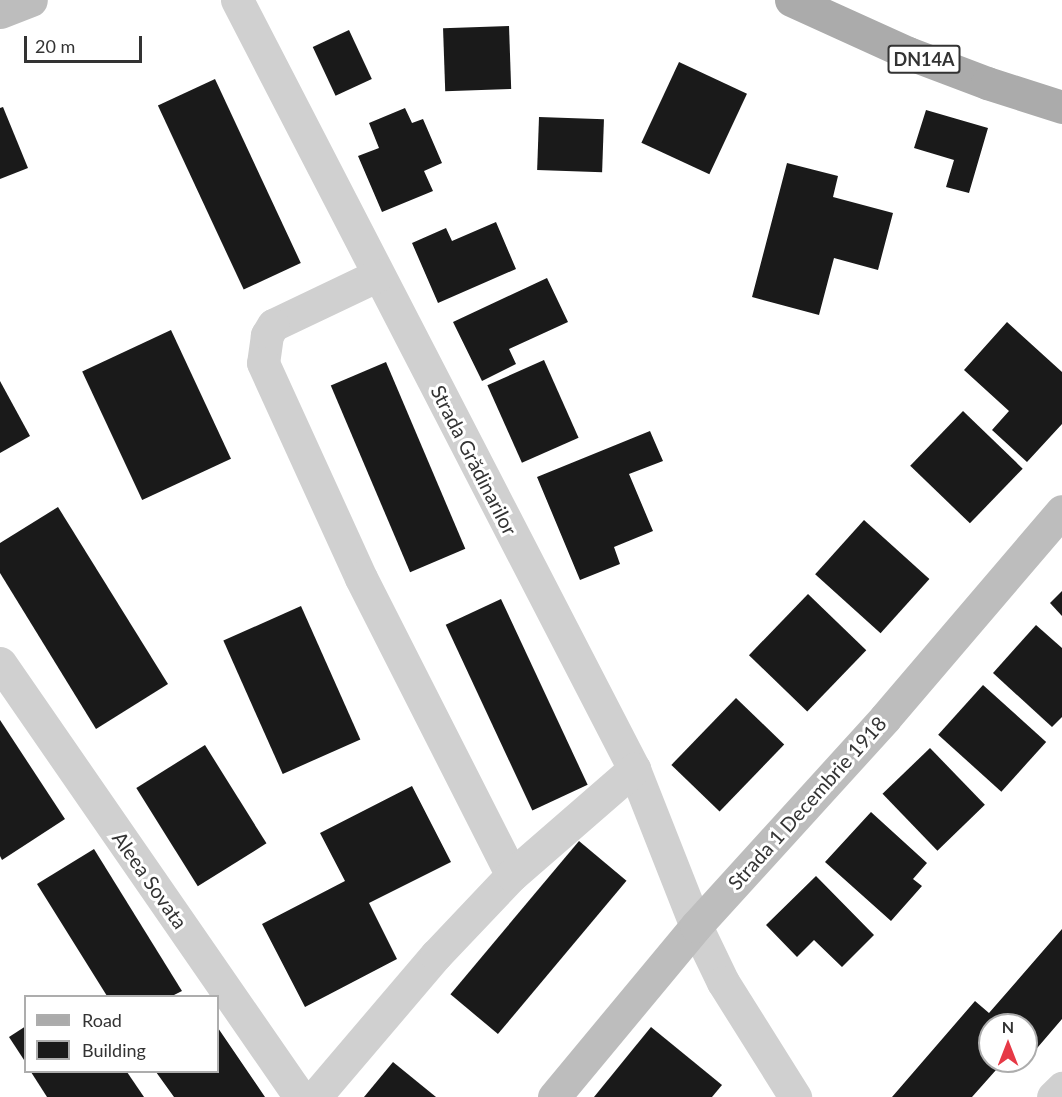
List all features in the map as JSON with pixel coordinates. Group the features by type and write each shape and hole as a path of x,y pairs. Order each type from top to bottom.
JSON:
{"main road":[{"path":"0,12 31,0"},
{"name":"DN14A","path":"791,0 908,53 987,83 1062,107"},
{"name":"Strada 1 Decembrie 1918","path":"554,1097 696,926 885,718 1062,511"}],"street":[{"name":"Strada Grădinarilor","path":"237,0 634,769 696,926 723,982 795,1097"},
{"path":"378,275 273,325 267,335 263,363 361,578 512,875"},
{"name":"Aleea Sovata","path":"0,663 300,1097"},
{"path":"315,1097 436,955 512,875 634,769"},
{"path":"1053,1097 1062,1088"}],"building":[{"path":"509,26 511,89 445,91 443,28"},
{"path":"349,30 372,79 336,96 313,47"},
{"path":"679,62 747,94 709,174 641,143"},
{"path":"215,79 301,263 244,290 158,106"},
{"path":"3,107 28,168 0,179 0,108"},
{"path":"405,108 412,123 423,119 442,163 424,171 433,191 382,212 358,156 379,148 369,123"},
{"path":"926,110 988,128 969,193 946,187 954,160 914,148"},
{"path":"539,117 604,119 602,172 537,170"},
{"path":"787,163 838,176 833,197 893,213 878,270 834,258 819,315 752,297"},
{"path":"496,222 516,269 438,303 412,243 446,228 452,241"},
{"path":"547,278 568,322 509,349 516,364 482,381 453,322"},
{"path":"1007,322 1062,372 1062,424 1027,462 992,430 1009,411 964,370"},
{"path":"171,330 231,459 142,500 82,371"},
{"path":"544,360 579,438 522,463 487,385"},
{"path":"386,362 465,549 410,572 331,385"},
{"path":"0,381 30,436 0,453"},
{"path":"963,411 1023,469 970,523 910,466"},
{"path":"650,431 663,461 629,474 653,531 614,547 620,564 580,580 537,477"},
{"path":"58,507 168,684 96,729 0,573 0,543"},
{"path":"864,520 929,579 881,633 815,574"},
{"path":"1062,591 1062,616 1050,603"},
{"path":"808,594 866,650 807,711 749,655"},
{"path":"501,599 588,785 532,811 446,625"},
{"path":"301,606 360,739 283,774 223,641"},
{"path":"1036,625 1062,648 1062,717 1052,727 993,673"},
{"path":"983,685 1046,742 1001,792 938,735"},
{"path":"736,698 784,745 720,811 671,765"},
{"path":"0,720 65,819 2,860 0,856"},
{"path":"205,745 266,843 198,886 136,788"},
{"path":"930,748 985,805 937,851 883,794"},
{"path":"412,786 451,862 369,903 397,959 305,1007 262,924 345,881 320,833"},
{"path":"871,812 927,863 913,879 922,886 891,921 825,862"},
{"path":"579,841 626,881 498,1034 450,994"},
{"path":"94,849 182,991 174,995 106,995 37,884"},
{"path":"816,876 874,935 842,967 814,940 797,957 766,925"},
{"path":"1062,929 1062,1019 1038,1047 1038,1013 989,1013"},
{"path":"975,1001 989,1013 978,1013 978,1073 993,1073 972,1097 892,1097"},
{"path":"24,1027 24,1060 9,1037"},
{"path":"651,1027 722,1085 712,1097 594,1097"},
{"path":"219,1029 265,1097 174,1097 157,1073 219,1073"},
{"path":"393,1062 436,1097 364,1097"},
{"path":"32,1073 128,1073 144,1097 47,1097"}]}
